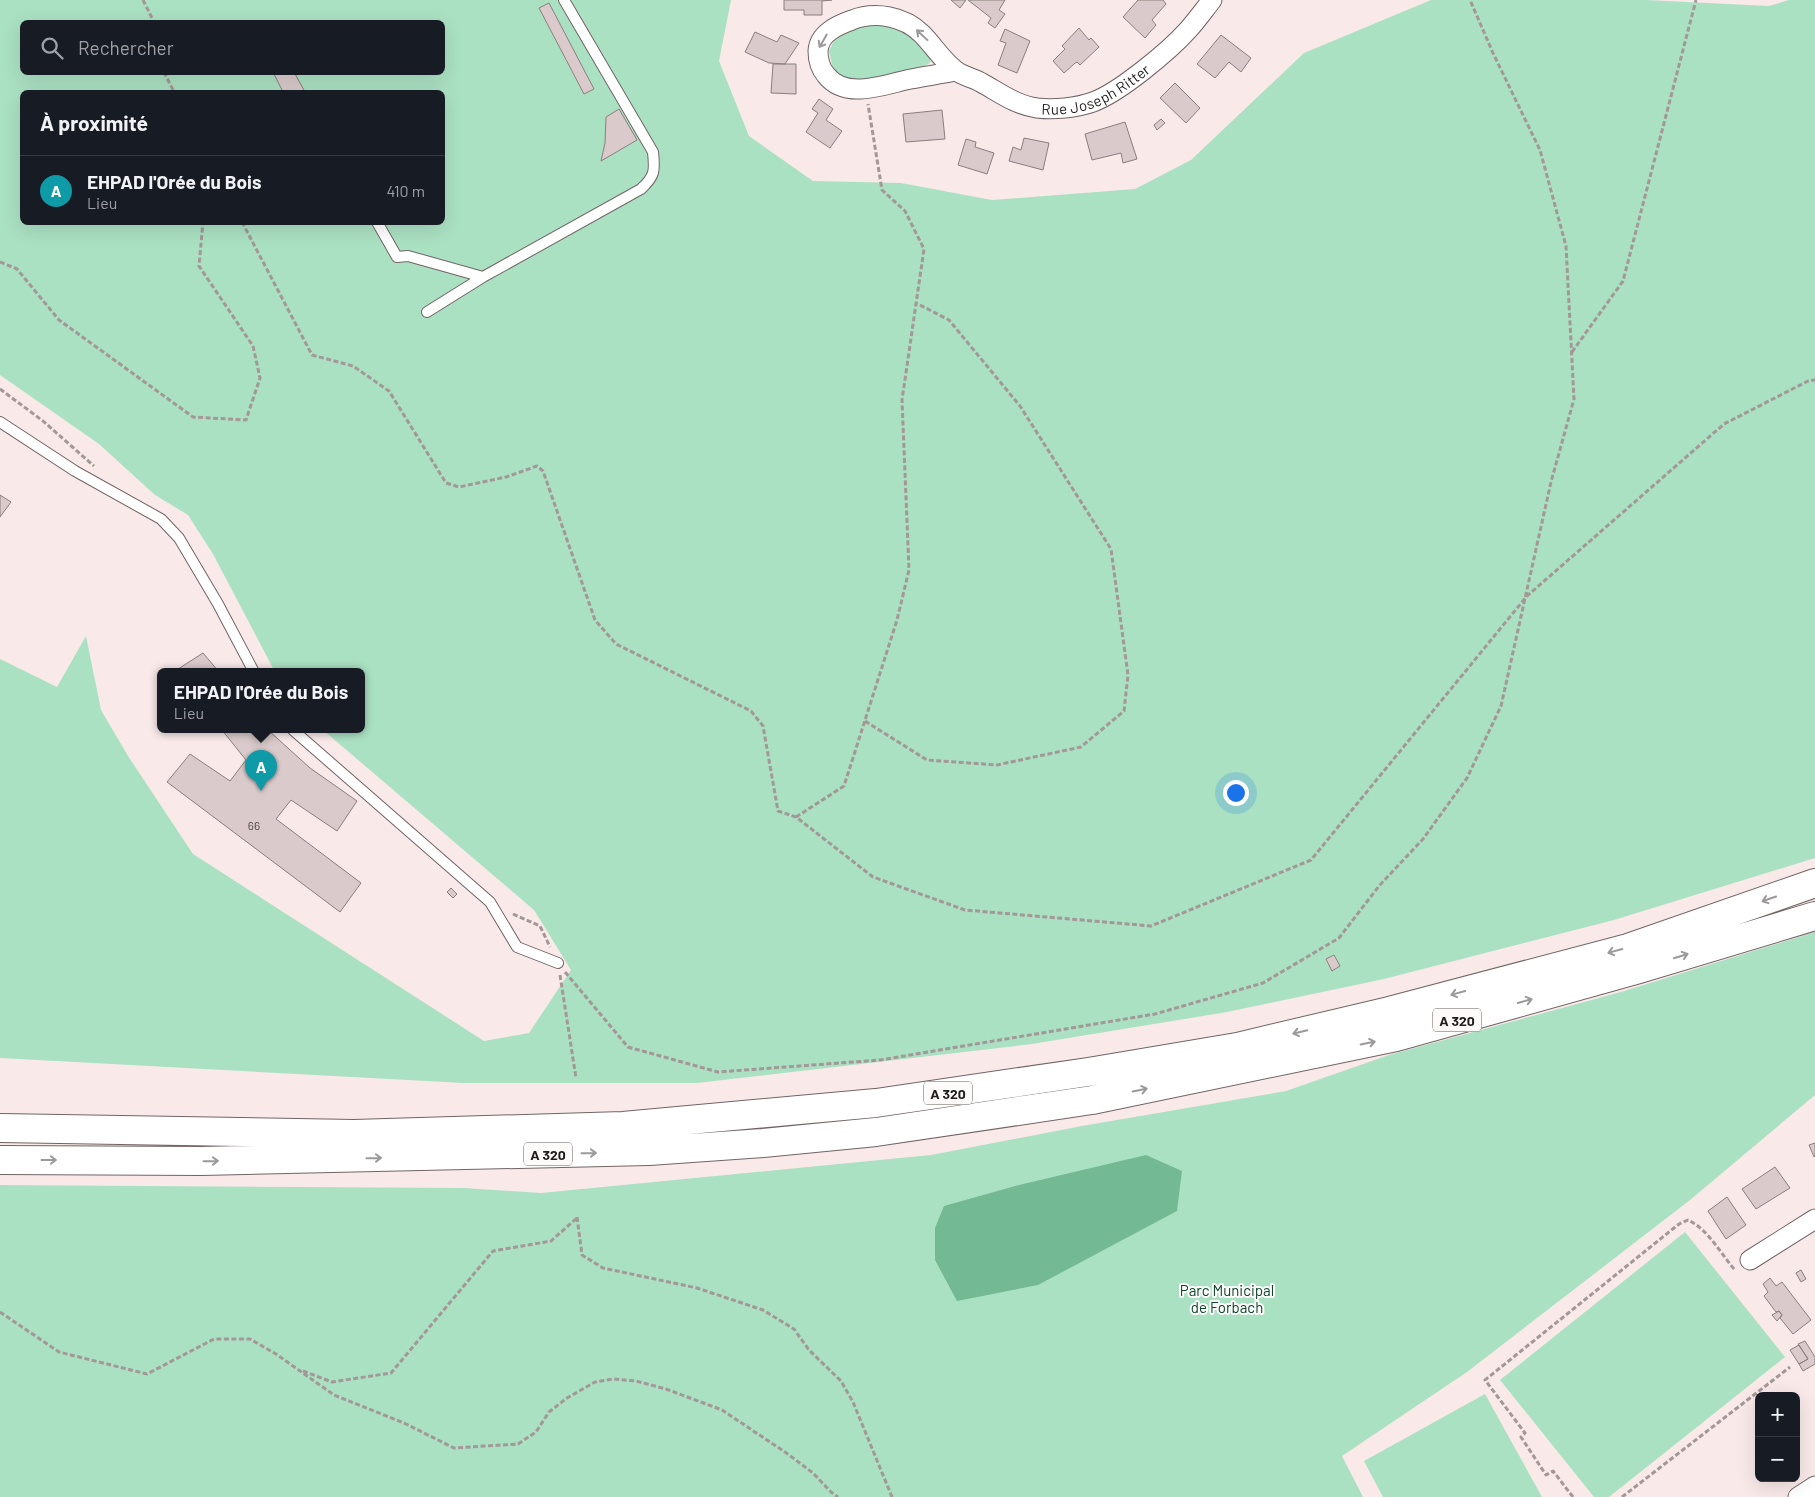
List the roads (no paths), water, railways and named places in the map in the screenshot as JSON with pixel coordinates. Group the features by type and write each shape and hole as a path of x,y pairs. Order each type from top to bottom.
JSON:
{"highway":[{"name":"A 320","path":"0,1128 354,1134 623,1126 876,1103 1088,1072 1237,1046 1370,1016 1628,948 1815,883"},
{"name":"A 320","path":"0,1160 220,1160 649,1151 763,1144 876,1132 1092,1100 1396,1038 1639,969 1815,916"},
{"path":"0,1120 56,1130"}],"street":[{"name":"Rue Joseph Ritter","path":"955,71 859,90 841,87 828,78 820,68 818,50 824,37 833,27 862,8 909,25 920,32 955,71 981,82 1009,100 1036,108 1066,108 1093,102 1116,90 1149,66 1188,30 1212,0"},
{"path":"1750,1260 1815,1218"},
{"path":"1798,1497 1815,1486"}],"lane":[{"path":"427,312 483,277 641,189 652,179 655,168 653,152 564,0"},
{"path":"379,225 397,257 408,256 483,277"},
{"path":"0,422 75,471 161,519 179,538 218,604 252,668"},
{"path":"296,733 490,902 517,947 558,963"}],"place":[{"name":"EHPAD l'Orée du Bois","path":"261,791"}],"park label":[{"name":"Parc Municipal de Forbach","path":"1227,1298"}]}
